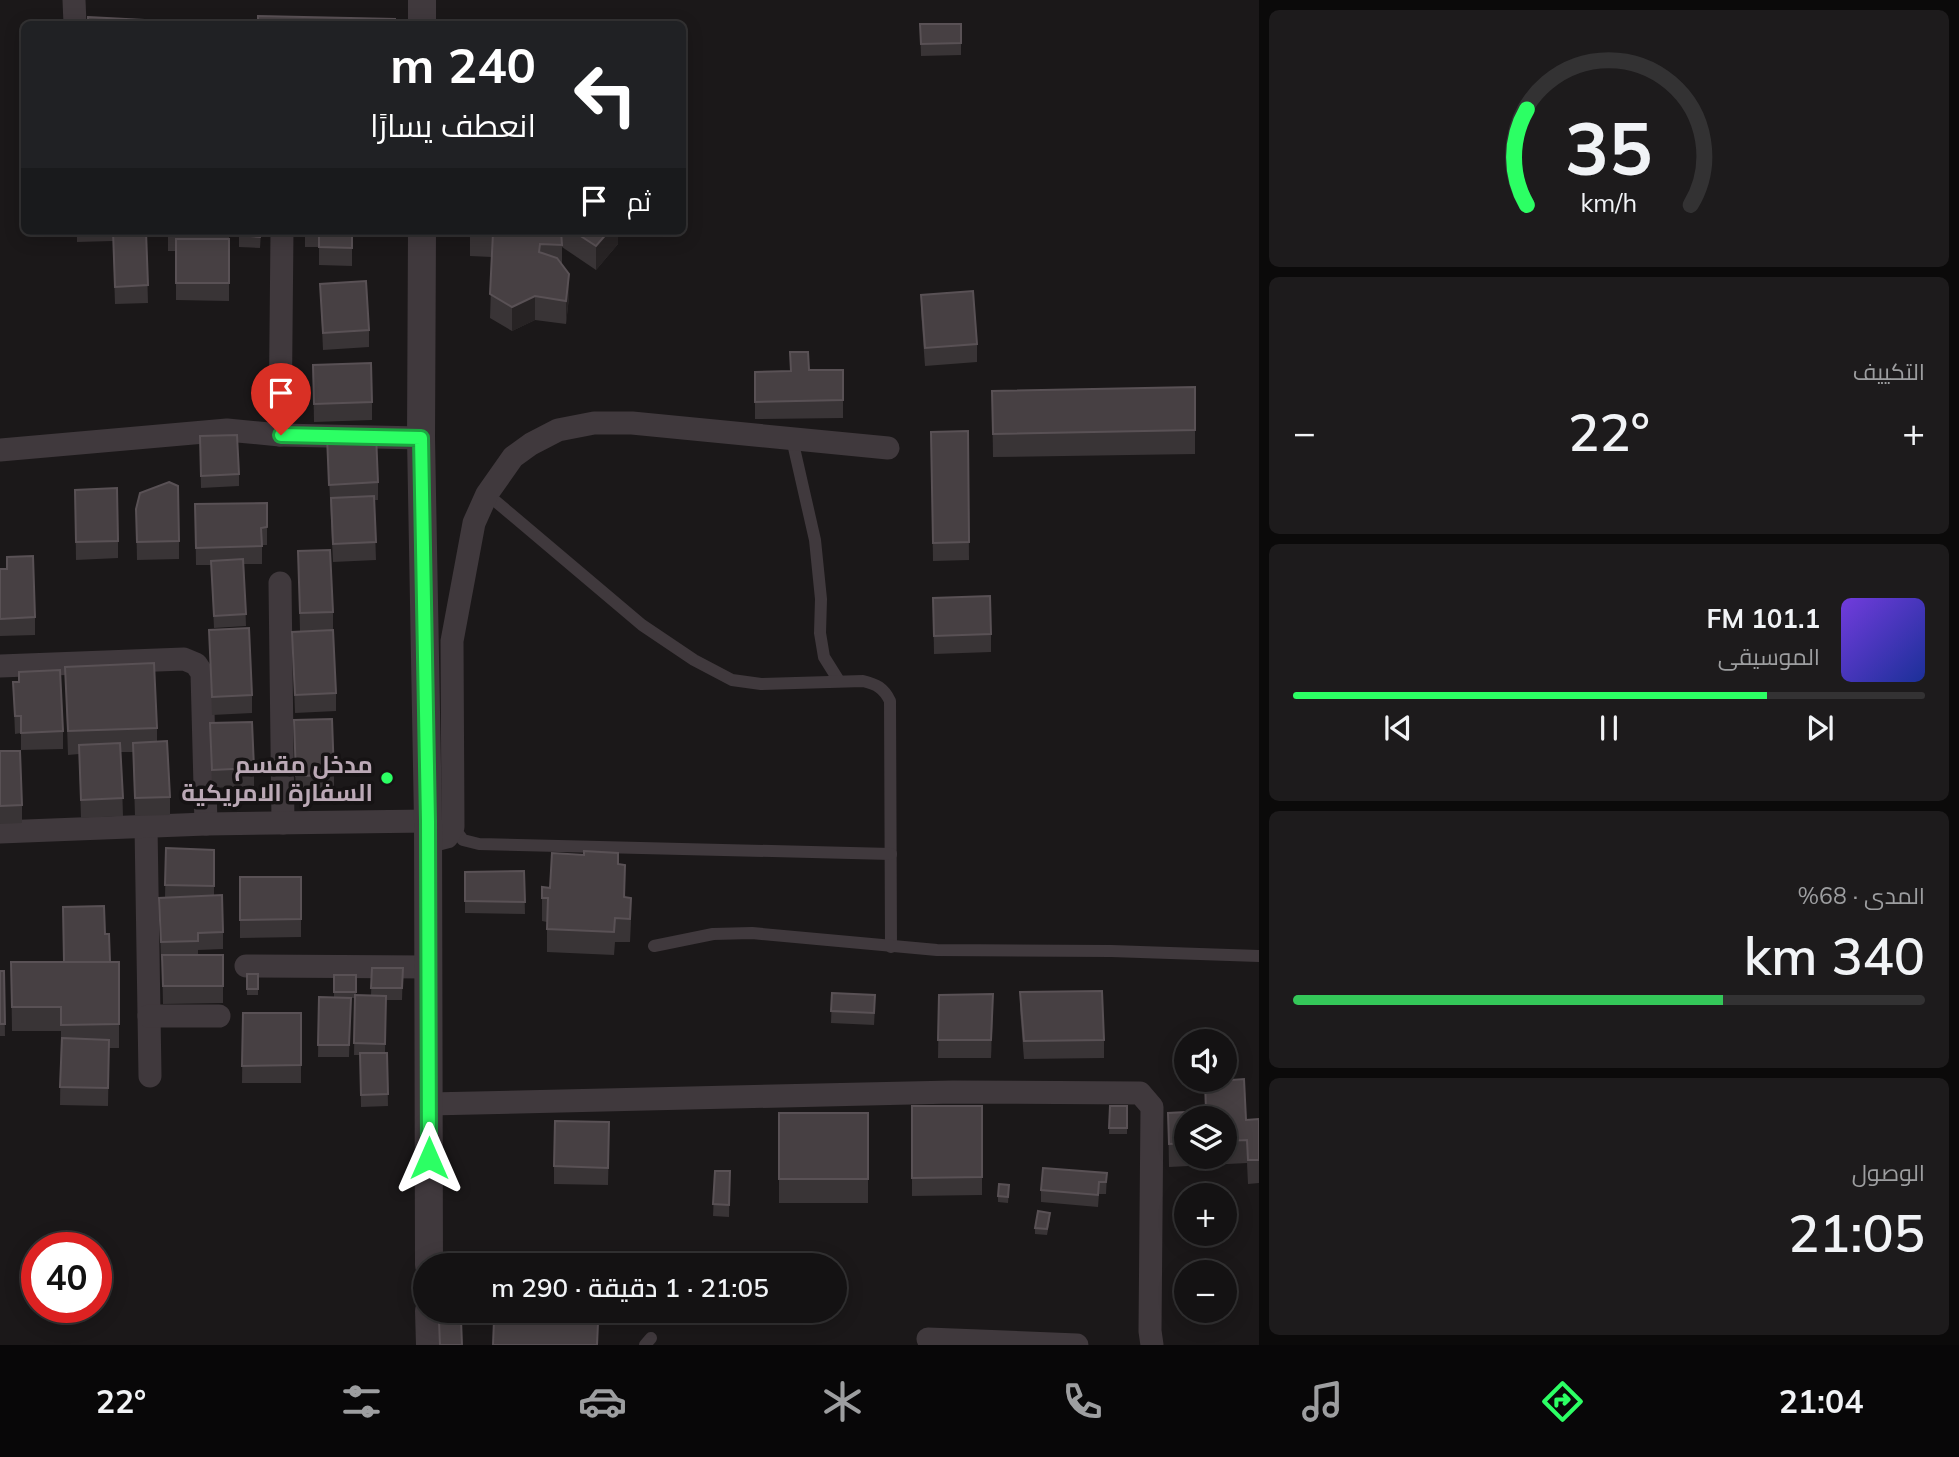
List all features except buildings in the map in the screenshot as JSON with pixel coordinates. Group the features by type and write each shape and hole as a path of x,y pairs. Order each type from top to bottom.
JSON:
{"street":[{"path":"74,0 75,21"},
{"path":"422,0 422,21"},
{"path":"281,435 282,235"},
{"path":"422,235 421,438 437,830"},
{"path":"429,1253 428,967 437,830 452,641 474,523 487,494 513,457 540,439 571,426 594,423 632,423 888,448"},
{"path":"0,450 228,430 281,435 421,438"},
{"path":"280,583 284,823"},
{"path":"0,666 184,659 196,664 202,674 206,824"},
{"path":"0,832 284,823 437,830"},
{"path":"145,826 150,1076"},
{"path":"246,967 428,967"},
{"path":"149,1016 219,1016"},
{"path":"429,1104 953,1093 1140,1093 1152,1107 1152,1345"},
{"path":"429,1323 430,1345"},
{"path":"928,1339 1077,1345"}],"lane":[{"path":"792,439 815,540 824,657 839,681"},
{"path":"487,494 642,625 694,660 732,680 761,684 863,681 876,684 886,694 890,701 891,947"},
{"path":"437,830 479,844 891,854"},
{"path":"654,946 713,934 752,933 937,950 1111,951 1259,956"}],"place":[{"name":"مدخل مقسم السفارة الامريكية","path":"387,778"}],"route":[{"path":"281,435 421,438 428,821 429,1158"}]}
